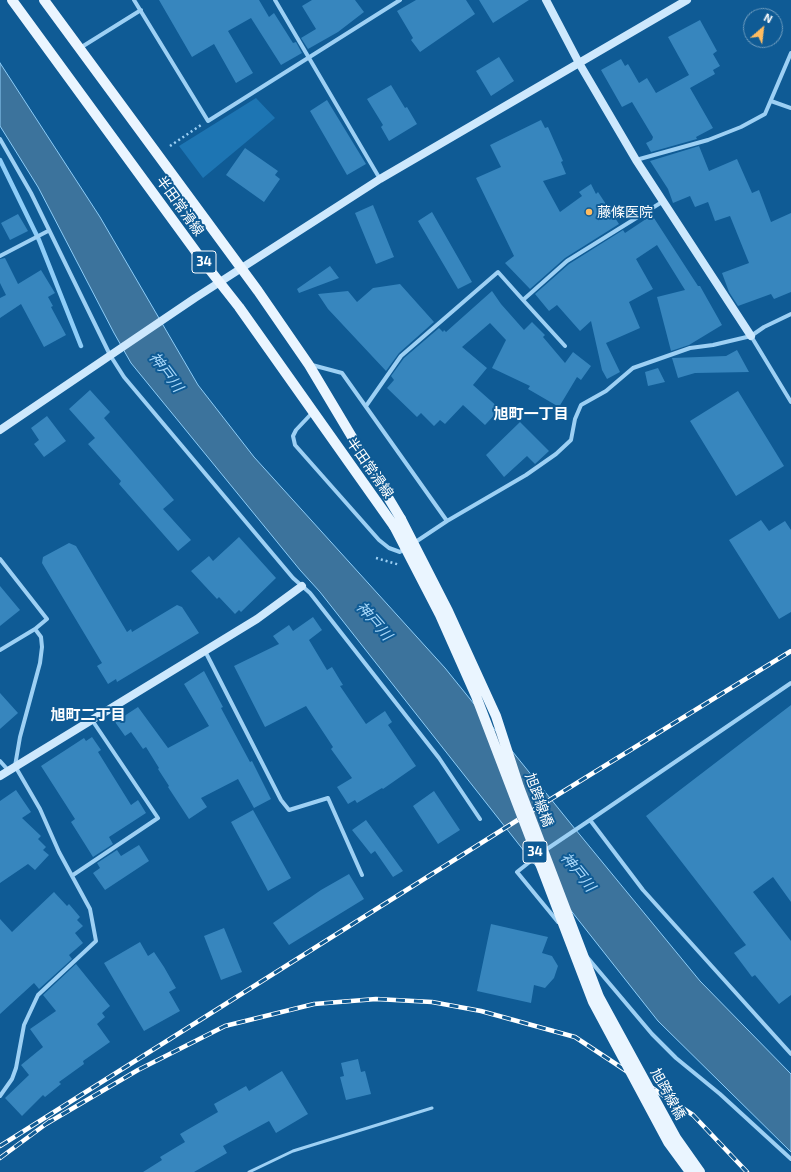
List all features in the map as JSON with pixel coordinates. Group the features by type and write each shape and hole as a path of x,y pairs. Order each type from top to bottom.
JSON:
{"main road":[{"name":"半田常滑線","path":"12,0 220,282 313,412 397,522"},
{"name":"半田常滑線","path":"44,0 241,268 309,365 397,522"},
{"name":"旭跨線橋","path":"397,522 476,696 593,1002 668,1142 690,1172"},
{"name":"旭跨線橋","path":"397,522 448,611 496,716 519,787 599,997 676,1138 700,1172"}],"street":[{"path":"134,0 208,121 400,0"},
{"path":"274,0 380,179"},
{"path":"546,0 579,63 636,160 662,202 751,336 791,402"},
{"path":"0,430 241,268 380,179 687,0"},
{"path":"80,48 141,10"},
{"path":"636,160 708,140 741,127 765,114 791,53"},
{"path":"771,101 791,108"},
{"path":"0,139 31,193 48,231 110,355 124,377 293,578 310,593 439,758 480,819"},
{"path":"523,300 567,261 662,202"},
{"path":"0,256 48,231"},
{"path":"366,406 401,356 498,272 565,346"},
{"path":"313,412 296,430 293,436 295,445 379,540 389,548 400,552 447,521 526,475 556,454 571,440 575,419 581,405 606,391 633,368 690,348 713,345 751,336 764,327 791,314"},
{"path":"309,365 342,373 447,521"},
{"path":"0,559 47,619 35,629 0,650"},
{"path":"0,776 257,619 302,586"},
{"path":"11,768 40,663 42,647 41,637 35,629"},
{"path":"205,651 281,800 289,810 328,798 362,875"},
{"path":"791,683 528,862 517,872 652,1034 676,1058 726,1099 791,1159"},
{"path":"73,875 158,818 92,719"},
{"path":"0,761 11,768 40,809 59,852 73,875 90,909 96,941 38,995 24,1026 16,1068 12,1079 0,1096"},
{"path":"590,820 643,890 791,1054"}],"lane":[{"path":"249,1172 293,1151 432,1108"}],"path":[{"path":"170,146 208,121"},
{"path":"376,558 402,566"}],"shaded area":[{"path":"256,98 275,118 203,178 179,146"}],"water":[{"name":"神戸川","path":"0,63 100,217 198,385 254,457 445,668 700,981 791,1074 791,1152 658,1021 320,592 300,570 131,363 38,187 0,126"}],"building":[{"path":"159,0 259,0 269,17 274,13 293,43 296,42 302,53 281,65 251,18 228,31 253,73 236,83 214,44 192,57"},
{"path":"312,0 355,0 364,12 338,32 308,49 301,38 316,29 302,6"},
{"path":"416,0 466,0 475,14 420,52 411,40 413,38 397,11"},
{"path":"479,0 529,0 493,23"},
{"path":"700,20 717,51 713,54 720,66 713,70 715,74 690,88 713,128 696,137 697,139 651,152 646,143 652,140 653,137 632,102 622,107 601,70 621,59 625,66 628,64 639,83 647,78 656,93 689,75 668,37"},
{"path":"499,57 514,81 491,96 476,71"},
{"path":"391,85 417,124 389,141 381,127 383,125 367,99"},
{"path":"327,100 366,164 347,175 310,111"},
{"path":"541,120 545,128 548,127 563,161 561,162 566,174 543,181 560,212 582,196 579,192 591,184 596,194 598,192 619,224 565,258 530,289 505,263 514,256 476,178 501,167 490,145"},
{"path":"699,146 709,171 737,159 752,193 759,190 771,222 791,213 791,292 774,299 771,294 738,306 729,292 722,273 749,263 730,216 715,221 708,202 695,207 690,196 673,203 668,189 650,161"},
{"path":"245,148 278,171 275,175 280,179 264,202 226,175"},
{"path":"373,205 394,257 376,264 355,213"},
{"path":"432,212 472,282 458,289 418,221"},
{"path":"18,214 28,231 10,240 1,223"},
{"path":"652,215 698,286 700,286 722,325 689,345 671,351 657,297 685,290 657,245 636,259 653,289 629,302 640,328 606,343 620,372 607,379 602,370 591,321 580,331 557,305 549,311 535,294 569,264 623,230 625,233"},
{"path":"5,258 18,284 41,270 55,293 48,297 53,306 51,307 66,335 44,347 21,304 0,318 0,298 6,295 0,283 0,259"},
{"path":"330,266 339,278 299,293 297,289"},
{"path":"400,284 434,322 399,353 386,371 328,309 318,294 348,291 357,302 373,288"},
{"path":"492,291 501,304 524,330 532,322 545,335 543,337 565,363 573,352 591,366 581,380 577,377 559,407 528,389 530,386 492,368 506,340 490,323 462,347 487,368 473,385 500,409 485,425 463,405 445,424 440,420 434,426 421,413 417,417 387,388 394,380 391,376 404,358 439,328 443,332 444,330 446,332"},
{"path":"737,350 749,372 695,373 678,378 672,358 726,356"},
{"path":"658,368 665,382 648,386 645,372"},
{"path":"90,390 110,412 104,418 174,500 163,509 191,540 178,551 119,484 121,481 88,444 95,438 69,409"},
{"path":"738,391 784,466 736,496 690,421"},
{"path":"47,416 66,441 44,457 34,444 39,440 31,428"},
{"path":"520,422 549,451 535,464 527,456 504,477 486,455"},
{"path":"761,520 769,531 785,521 791,530 791,612 779,619 729,540"},
{"path":"239,537 276,578 241,612 239,610 235,614 219,597 217,599 191,571 209,556 213,561"},
{"path":"69,543 76,546 127,632 131,629 132,632 177,605 182,607 199,633 117,682 116,679 108,684 97,666 102,663 42,563 43,557"},
{"path":"0,586 20,610 0,626"},
{"path":"313,617 322,630 309,640 327,670 332,667 343,685 340,686 366,724 385,711 392,722 388,725 416,766 383,789 382,788 357,803 355,800 348,804 337,787 352,778 331,749 333,747 306,706 265,727 234,666 279,644 273,636 289,625 293,631"},
{"path":"204,671 223,707 221,708 250,762 252,761 271,799 254,808 238,779 201,798 207,807 189,819 168,787 169,786 146,747 143,749 131,732 125,736 115,722 138,707 168,748 209,726 184,684"},
{"path":"0,693 18,713 0,729"},
{"path":"791,705 791,902 773,877 753,892 791,941 791,995 779,1004 755,975 752,977 734,953 746,945 646,816"},
{"path":"92,737 101,750 98,752 131,805 138,800 146,813 109,837 113,844 93,857 71,822 75,819 41,766 84,738 86,741"},
{"path":"16,790 31,812 22,818 41,836 38,839 46,847 43,850 49,855 35,870 28,864 0,883 0,801"},
{"path":"434,791 460,830 438,844 413,806"},
{"path":"253,810 291,878 268,891 231,822"},
{"path":"366,820 403,871 393,877 375,851 371,854 352,830"},
{"path":"139,845 149,861 105,890 93,873 100,868 97,863 117,850 121,856"},
{"path":"349,874 364,899 289,945 273,923 321,890"},
{"path":"54,892 67,906 69,904 80,917 77,920 83,926 75,933 83,943 69,955 72,959 39,989 34,983 0,1014 0,919 12,932"},
{"path":"491,924 548,937 542,953 552,956 558,966 554,978 545,988 534,985 531,1003 477,991"},
{"path":"224,928 242,972 221,980 204,936"},
{"path":"140,942 148,956 154,952 164,967 176,988 169,992 180,1011 144,1031 104,963"},
{"path":"76,964 110,1006 102,1013 105,1017 97,1024 110,1042 83,1061 84,1064 59,1082 61,1084 45,1097 43,1095 22,1116 5,1098 29,1075 21,1065 43,1047 30,1029 56,1011 43,995"},
{"path":"358,1059 361,1072 365,1071 371,1094 346,1100 340,1077 344,1076 341,1063"},
{"path":"282,1071 308,1114 276,1133 269,1121 223,1146 227,1153 194,1172 143,1172 162,1160 160,1157 185,1142 180,1134 218,1112 214,1104 246,1086 249,1091"}],"waterway":[{"path":"0,160 39,240 81,346"}],"railway":[{"path":"0,1146 559,794 791,651"},
{"path":"46,1124 138,1070 225,1026 314,1004 376,999 432,1002 481,1011 575,1037 693,1115 747,1172"},
{"path":"0,1158 50,1121"}],"place":[{"name":"藤條医院","path":"589,212"}],"district":[{"name":"旭町一丁目","path":"531,414"},
{"name":"旭町二丁目","path":"88,715"}]}
